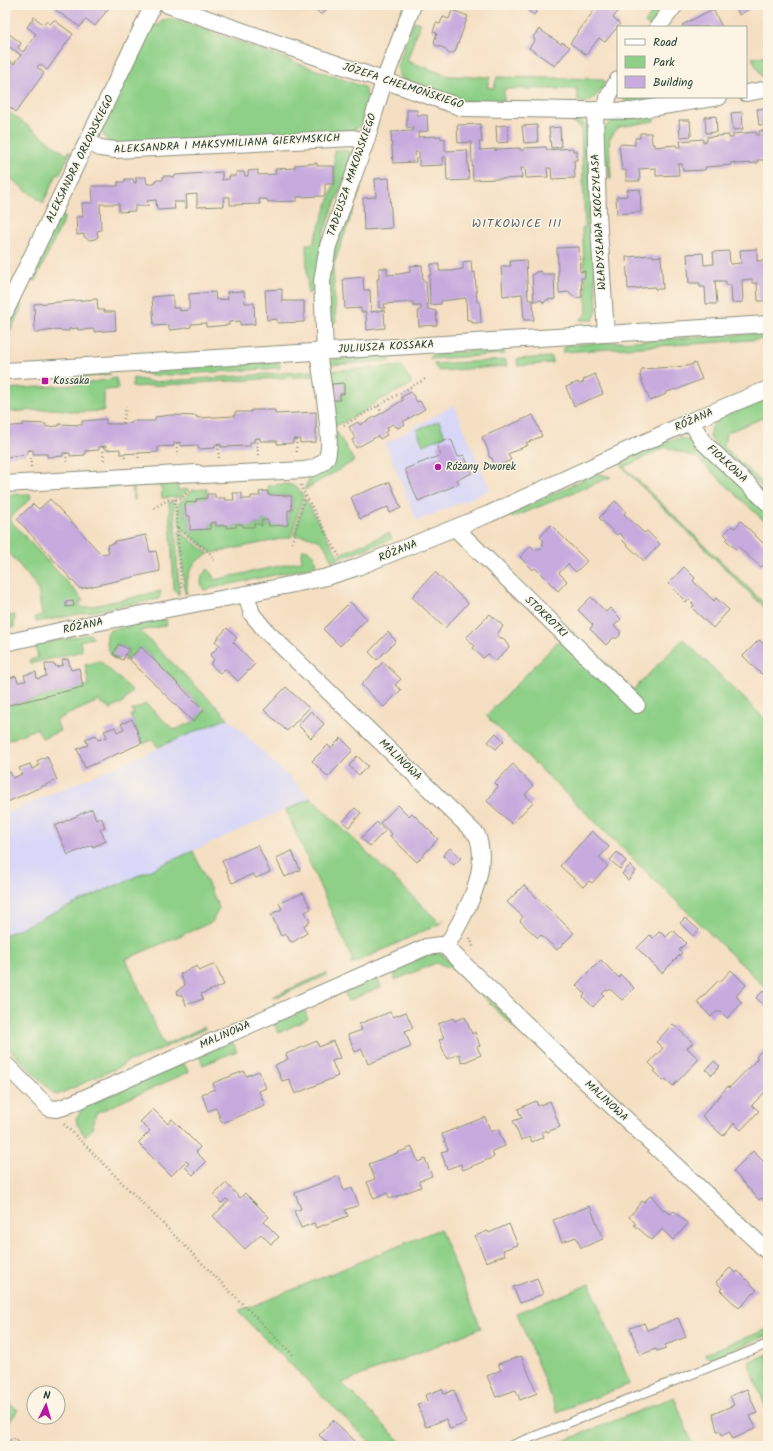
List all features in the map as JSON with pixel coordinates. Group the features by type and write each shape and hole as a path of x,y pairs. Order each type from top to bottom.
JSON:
{"street":[{"name":"ALEKSANDRA ORŁOWSKIEGO","path":"5,312 153,5"},
{"name":"JÓZEFA CHEŁMOŃSKIEGO","path":"168,5 463,108 632,111 713,98"},
{"name":"TADEUSZA MAKOWSKIEGO","path":"321,351 322,281 328,246 366,141 384,81 413,5"},
{"path":"659,26 675,5"},
{"name":"WŁADYSŁAWA SKOCZYLASA","path":"606,334 598,214 600,110 617,82"},
{"path":"747,93 768,89"},
{"name":"ALEKSANDRA I MAKSYMILIANA GIERYMSKICH","path":"88,142 100,148 115,150 353,138 366,141"},
{"name":"JULIUSZA KOSSAKA","path":"5,370 768,324"},
{"path":"5,484 314,469 326,458 328,450 327,412 321,376 321,351"},
{"name":"RÓŻANA","path":"5,643 95,623 246,594 327,576 355,568 455,528 691,421 768,389"},
{"name":"FIOŁKOWA","path":"691,421 703,442 768,503"},
{"name":"STOKROTKI","path":"455,528 636,705"},
{"name":"MALINOWA","path":"246,594 252,614 265,630 477,835 481,851 478,877 464,917 446,947"},
{"name":"MALINOWA","path":"48,1108 56,1109 64,1107 426,948 441,945 446,947 583,1079 768,1252"},
{"path":"5,1064 48,1108"}],"lane":[{"path":"510,1446 768,1344"}],"path":[{"path":"327,430 334,430 425,379"},
{"path":"378,406 382,413"},
{"path":"123,423 126,407"},
{"path":"257,438 258,463"},
{"path":"296,439 297,461"},
{"path":"177,443 178,452"},
{"path":"218,444 219,465"},
{"path":"103,447 103,456"},
{"path":"30,450 31,460"},
{"path":"66,453 67,461"},
{"path":"138,453 139,460"},
{"path":"297,482 301,482 305,495 341,561"},
{"path":"292,543 305,495"},
{"path":"175,499 182,594"},
{"path":"177,528 211,554 214,560"},
{"path":"48,1108 294,1356"}],"shaded area":[{"name":"Różany Dworek","path":"454,405 490,490 417,521 385,444"},
{"path":"228,718 311,798 5,935 5,814"}],"green space":[{"path":"657,5 663,9 651,26 645,23"},
{"path":"175,19 364,87 367,96 372,98 364,124 353,130 115,144 110,142 104,136 102,128 153,23 158,26 163,20"},
{"path":"414,21 420,23 407,61 449,76 490,77 487,87 494,88 497,77 603,79 605,83 594,98 583,103 578,101 577,89 504,89 504,102 464,101 401,79 397,67"},
{"path":"768,56 768,82 762,77 752,58"},
{"path":"622,98 670,98 628,104"},
{"path":"5,109 67,155 69,151 71,152 59,175 57,174 43,203 5,174"},
{"path":"653,114 654,121 619,127 609,139 611,179 609,179 609,169 600,145 601,130 612,121"},
{"path":"577,118 585,125 588,136 597,311 593,320 580,320 587,313 582,228 585,227 581,127 572,122"},
{"path":"334,150 355,153 324,231 315,289 308,294 306,244 313,244 335,183"},
{"path":"357,186 361,188 333,267 336,322 330,325 329,282 334,248"},
{"path":"60,215 65,217 35,281 29,278"},
{"path":"17,303 23,305 7,337 9,355 5,355 5,327"},
{"path":"768,333 768,339 562,352 566,345"},
{"path":"501,349 506,354 430,359 432,354"},
{"path":"389,356 390,361 328,365 334,359"},
{"path":"552,357 552,363 518,366 517,359"},
{"path":"506,360 507,366 439,371 433,364"},
{"path":"279,362 280,368 152,376 137,371"},
{"path":"402,366 412,384 376,402 366,410 334,427 332,400 340,400 340,395 344,394 344,383 332,383 332,390 327,371"},
{"path":"313,371 313,376 132,387 133,378 152,382"},
{"path":"106,373 111,374 66,380 66,376"},
{"path":"116,378 118,389 104,390 104,411 78,412 56,409 5,412 5,389 75,385"},
{"path":"768,398 768,416 726,433 724,447 768,488 768,493 711,440 710,432 713,424 720,418 740,408"},
{"path":"439,421 445,436 423,445 417,430"},
{"path":"337,432 354,461 304,490 309,479 325,469 335,433"},
{"path":"680,438 693,442 768,512 763,520 697,458 666,447 624,467 768,607 768,611 622,467 623,461 672,439"},
{"path":"597,473 611,477 512,518 510,514"},
{"path":"177,482 178,490 189,489 181,497 162,498 161,485 134,486 135,500 133,500 132,486 84,489 84,484"},
{"path":"288,484 298,488 303,496 291,537 212,553 180,527 178,504 193,490 207,489 207,498 196,498 196,502 185,503 185,516 189,516 190,530 210,529 210,523 216,523 216,526 226,526 226,528 236,528 237,524 242,524 243,527 254,527 254,524 260,524 262,526 262,520 268,520 268,526 288,525 288,511 292,511 292,496 268,495 268,485"},
{"path":"5,495 30,495 31,498 9,519 77,593 83,601 78,603 84,608 161,591 159,599 36,622 35,617 42,615 38,590 5,548"},
{"path":"305,499 339,559 332,561 321,542 309,537 294,536"},
{"path":"169,502 174,502 179,595 174,589"},
{"path":"179,531 209,554 198,561 191,569 187,593 185,594"},
{"path":"389,533 392,539 341,558 340,554"},
{"path":"303,549 308,550 314,556 316,566 204,590 201,583 202,575 208,569 212,573 214,580 302,561 301,554"},
{"path":"15,615 14,627 5,629 5,616"},
{"path":"166,619 167,625 140,631 228,718 158,747 152,740 143,744 130,715 134,714 132,710 146,704 174,730 193,722 205,710 141,647 124,661 129,649 118,644 113,656 119,659 114,659 108,649 107,637 109,630"},
{"path":"570,629 633,690 683,639 768,722 768,990 486,716"},
{"path":"90,634 93,638 80,641 82,651 30,664 29,660 38,658 35,645"},
{"path":"100,661 132,690 123,703 110,709 98,701 56,720 60,731 42,738 37,728 5,742 5,706 89,685 85,665"},
{"path":"311,798 440,923 445,919 441,923 352,964 350,963 353,961 286,810"},
{"path":"193,851 219,908 212,922 126,959 164,1045 204,1027 205,1029 134,1061 132,1060 124,1063 123,1065 64,1092 57,1095 54,1094 5,1045 5,935"},
{"path":"437,953 443,955 519,1028 518,1031 455,970 436,963 395,980 394,970 429,954"},
{"path":"326,973 327,975 275,998 272,997"},
{"path":"377,977 381,987 348,1001 344,992"},
{"path":"304,1009 308,1019 278,1033 274,1023"},
{"path":"232,1041 237,1051 203,1065 199,1056"},
{"path":"183,1063 189,1072 96,1113 92,1129 85,1136 77,1124 76,1118 85,1106"},
{"path":"440,1229 481,1328 342,1383 405,1446 373,1446 238,1312"},
{"path":"590,1284 630,1384 557,1412 517,1313"},
{"path":"768,1329 768,1335 710,1359 704,1354"},
{"path":"768,1354 768,1413 750,1368 750,1361"},
{"path":"674,1397 693,1446 551,1446"},
{"path":"5,1401 18,1410 5,1428"}],"building":[{"path":"57,5 111,5 95,26 86,19 80,27 54,9"},
{"path":"292,5 307,5 301,12"},
{"path":"309,5 330,5 322,15"},
{"path":"598,5 632,5 628,11 621,7 613,18 620,24 605,42 599,38 586,55 570,43"},
{"path":"734,5 752,5 753,7 739,15"},
{"path":"531,6 537,11 534,15 527,10"},
{"path":"713,9 722,26 682,26"},
{"path":"452,10 468,16 455,52 449,54 444,48 435,45 434,42 437,33 433,32 436,23 440,24 443,17 449,19"},
{"path":"34,17 43,24 46,21 50,24 54,20 73,34 47,70 40,64 37,67 44,73 16,112 7,105 5,107 5,65 9,60 14,64 21,55 5,44 5,37 8,33 21,43 18,48 23,52 36,34 27,27"},
{"path":"539,29 561,44 562,42 570,47 555,66 529,48 535,40 533,37"},
{"path":"768,108 768,125 759,125 757,109"},
{"path":"407,110 417,110 417,115 427,115 428,131 418,132 418,137 441,136 441,139 445,138 445,151 467,150 469,180 447,181 446,157 442,157 443,165 419,166 419,152 415,152 416,162 393,163 391,132 413,131 413,127 407,128"},
{"path":"742,112 743,129 733,130 731,113"},
{"path":"716,116 717,132 706,133 705,117"},
{"path":"679,120 690,120 691,136 680,137"},
{"path":"480,124 482,142 479,142 480,150 495,149 496,151 497,149 520,148 520,150 524,150 524,148 546,147 547,150 573,148 573,151 577,151 577,160 574,160 575,178 552,179 551,168 547,168 548,177 526,178 525,168 521,168 522,178 473,180 471,142 458,143 457,125"},
{"path":"508,125 509,142 497,143 496,126"},
{"path":"537,125 538,142 524,143 522,126"},
{"path":"560,127 561,147 551,148 549,128"},
{"path":"768,130 768,160 757,160 758,163 735,164 735,162 731,163 731,165 705,167 705,170 683,171 682,164 678,164 679,175 656,176 656,168 639,169 640,181 626,181 626,170 622,170 619,146 621,144 635,145 635,138 640,138 640,133 651,133 652,144 654,144 654,147 676,145 677,147 681,147 680,141 703,139 703,142 707,141 707,137 729,135 729,138 733,138 733,134 756,132 756,135 759,135 759,131"},
{"path":"317,163 317,166 334,166 334,184 325,184 325,196 297,197 297,201 268,202 267,199 259,199 260,204 230,205 230,197 223,197 224,206 197,207 197,194 186,195 187,208 185,208 184,202 174,202 175,209 157,210 156,200 147,201 148,206 135,206 135,211 119,212 119,204 100,204 101,230 97,231 98,237 90,240 84,237 84,234 77,235 76,217 83,217 82,203 93,203 92,186 118,186 118,182 125,182 125,179 133,179 134,183 136,183 136,177 146,177 147,184 155,184 155,180 163,180 163,176 175,177 175,175 222,172 222,180 229,179 229,176 236,176 236,172 244,172 245,176 248,176 248,171 258,170 258,175 276,174 275,169 295,168 295,165"},
{"path":"389,178 392,228 364,230 363,198 376,197 375,179"},
{"path":"640,189 641,212 617,214 616,197 627,196 627,190"},
{"path":"579,247 580,272 585,271 585,278 581,278 582,297 576,298 570,294 570,292 559,293 557,248"},
{"path":"766,248 768,248 768,260"},
{"path":"757,249 757,261 768,260 768,301 758,301 757,283 752,283 752,279 742,280 743,302 732,303 731,285 726,285 726,281 715,281 717,304 706,304 705,287 700,287 700,283 689,283 687,254 703,253 704,265 714,264 713,252 729,251 730,264 741,263 740,250"},
{"path":"653,255 653,257 661,256 663,289 655,289 655,287 628,289 626,257"},
{"path":"526,260 528,300 533,300 534,320 524,320 522,294 503,296 501,266 511,266 510,261"},
{"path":"471,261 472,273 475,272 477,302 480,302 481,323 472,323 472,320 467,320 466,298 441,301 441,304 430,305 429,275 431,275 431,264 439,264 439,271 452,271 463,269 463,262"},
{"path":"422,265 423,281 426,281 428,309 436,311 437,325 419,326 418,310 421,310 421,306 413,306 413,302 384,304 385,308 379,308 377,279 379,279 379,268 387,268 387,275 410,272 410,266"},
{"path":"540,271 543,274 554,274 555,299 546,300 544,303 541,300 534,301 532,275"},
{"path":"363,277 364,290 370,290 371,312 384,310 385,328 367,330 366,312 361,312 361,308 345,309 343,279"},
{"path":"282,289 282,301 304,301 304,322 277,323 277,319 267,320 265,290"},
{"path":"244,291 245,303 254,303 255,324 240,325 240,321 229,322 229,325 206,327 206,323 191,324 191,327 169,330 169,325 154,326 152,297 173,295 173,308 180,308 180,311 189,310 189,294 215,292 216,300 228,299 227,292"},
{"path":"97,299 98,310 104,310 104,312 115,312 116,330 94,332 94,329 78,330 78,328 69,329 69,331 53,330 35,333 34,304"},
{"path":"695,363 702,379 665,393 666,394 650,401 640,376 642,369 687,366"},
{"path":"595,374 603,394 574,406 566,387 578,382 579,384 584,382 583,380"},
{"path":"344,383 344,394 340,394 340,400 332,400 332,384"},
{"path":"411,392 417,402 420,401 425,409 403,422 405,424 398,428 392,424 385,432 387,435 380,439 378,436 356,448 352,440 355,438 349,427 358,422 360,425 382,413 403,400 401,397"},
{"path":"251,410 275,410 275,414 316,412 316,442 300,443 300,439 293,439 293,443 277,444 277,441 260,441 260,438 257,438 254,439 254,442 250,442 250,446 221,447 221,444 215,445 215,448 198,449 198,445 180,446 180,442 174,443 174,446 158,447 158,452 120,454 120,449 106,450 106,446 99,447 99,450 85,451 85,455 70,456 70,453 63,453 63,456 47,457 47,454 33,454 33,450 27,450 27,454 6,457 5,427 23,425 23,423 46,424 46,427 59,426 59,424 82,425 82,421 106,419 106,424 119,424 132,423 132,421 155,421 155,417 171,415 197,416 197,418 235,416 235,412 251,412"},
{"path":"533,415 542,436 526,443 528,445 508,454 511,460 495,467 492,458 489,457 488,450 482,437"},
{"path":"447,439 452,441 458,457 464,455 472,473 457,480 459,484 418,501 405,469 441,455 437,447 439,442"},
{"path":"390,482 401,508 390,513 388,507 360,519 351,497"},
{"path":"268,491 268,495 291,496 292,510 288,510 288,525 269,526 268,520 262,520 262,526 261,524 254,524 254,527 243,527 243,524 236,524 236,527 226,528 226,525 216,526 216,522 210,523 210,529 190,530 190,516 186,516 185,503 196,502 196,499 207,498 207,494 215,494 215,498 234,500 233,493 242,493 242,499 251,499 251,496 260,496 259,492"},
{"path":"50,499 101,554 109,553 107,545 115,543 115,541 146,535 150,552 156,551 160,571 80,589 17,519 33,504 39,509"},
{"path":"615,501 626,511 624,514 644,533 647,531 660,544 644,561 623,541 625,539 619,533 617,535 599,518"},
{"path":"741,521 768,548 768,560 761,567 738,547 736,549 726,540 728,538 724,534 732,526 735,528"},
{"path":"551,525 587,561 576,572 568,564 559,573 567,581 558,591 535,568 533,570 520,557 531,546 535,550 538,548 540,549 544,545 542,544 544,541 540,537"},
{"path":"684,567 695,578 693,581 714,601 716,598 729,610 713,628 692,608 694,605 689,600 686,602 668,584"},
{"path":"435,572 468,603 445,628 412,597"},
{"path":"591,597 606,612 610,608 621,619 614,626 620,631 620,635 617,638 613,638 606,645 590,629 593,625 578,610"},
{"path":"73,601 74,606 66,607 66,602"},
{"path":"350,602 367,619 340,646 323,629"},
{"path":"490,614 503,626 497,635 500,638 503,638 509,647 496,661 488,654 483,658 473,648 475,646 466,638"},
{"path":"227,628 237,638 233,642 255,664 238,681 225,669 220,673 210,664 214,660 210,655 220,645 215,641"},
{"path":"388,632 396,641 377,660 369,652"},
{"path":"759,640 768,648 768,676 763,672 761,674 743,656"},
{"path":"118,644 128,649 123,660 113,655"},
{"path":"141,647 204,710 193,722 129,659"},
{"path":"68,659 71,670 79,668 83,687 5,706 5,686 8,685 6,679 16,676 18,682 26,681 24,675 36,672 37,679 46,676 45,664 55,664 56,667 63,665 62,660"},
{"path":"383,662 401,679 395,685 401,690 384,707 361,685"},
{"path":"286,687 309,708 287,731 264,710"},
{"path":"311,711 324,724 311,738 298,725"},
{"path":"132,719 142,743 85,768 77,749 88,745 85,739 96,735 98,740 107,737 104,731 115,727 117,732 124,729 121,724"},
{"path":"496,733 504,741 496,749 488,742"},
{"path":"341,738 353,750 328,777 312,761 328,745 331,748"},
{"path":"47,756 57,780 5,803 5,774 10,772 13,778 22,774 19,768 30,764 32,769 39,766 37,761"},
{"path":"357,756 368,766 359,775 349,766"},
{"path":"513,764 533,786 525,795 533,802 512,824 487,801 498,786 495,783"},
{"path":"398,805 409,816 412,813 438,839 417,862 390,836 392,834 380,823"},
{"path":"355,808 361,813 349,827 343,822"},
{"path":"92,809 96,819 101,817 105,827 100,829 106,841 68,855 55,826"},
{"path":"377,822 385,831 370,846 361,838"},
{"path":"592,831 609,847 599,858 608,866 592,883 589,881 583,887 560,866"},
{"path":"258,845 270,872 256,878 253,874 232,883 222,861"},
{"path":"450,848 461,858 454,865 443,855"},
{"path":"292,851 300,870 285,877 276,858"},
{"path":"617,852 626,861 620,869 610,860"},
{"path":"630,865 636,871 628,880 622,874"},
{"path":"524,885 574,933 557,950 541,935 538,938 520,921 523,917 507,902"},
{"path":"303,893 311,909 305,912 310,922 304,925 307,933 293,942 290,941 286,934 281,936 271,914 282,909 279,903"},
{"path":"685,918 699,930 693,936 680,923"},
{"path":"673,930 686,943 679,950 682,953 662,973 637,948 650,935 653,938 660,931 666,937"},
{"path":"601,960 619,978 621,975 634,988 622,1000 610,989 608,991 606,990 602,994 604,995 593,1007 583,997 585,994 576,985"},
{"path":"215,964 224,985 201,994 203,999 186,1005 182,995 178,995 177,991 185,985 180,974 197,966 199,971"},
{"path":"731,970 746,985 736,996 742,1003 727,1018 721,1012 716,1012 711,1017 697,1002"},
{"path":"763,991 768,996 768,1009 756,998"},
{"path":"390,1012 393,1017 406,1012 413,1028 405,1031 411,1047 368,1064 362,1049 355,1052 348,1035 362,1030 359,1024"},
{"path":"465,1017 472,1034 475,1032 480,1046 477,1047 481,1055 462,1063 459,1054 447,1059 439,1040 444,1038 438,1024 453,1018 455,1021"},
{"path":"673,1024 693,1043 687,1048 699,1059 673,1086 666,1079 664,1081 654,1071 656,1070 649,1063 663,1048 656,1042"},
{"path":"317,1041 319,1047 333,1041 340,1058 332,1061 338,1076 295,1094 289,1079 282,1081 275,1065 288,1059 286,1054"},
{"path":"768,1044 768,1089 752,1105 759,1111 741,1130 734,1123 723,1136 702,1116 728,1086 729,1088 758,1058 756,1057"},
{"path":"714,1061 720,1066 712,1075 706,1070"},
{"path":"244,1071 246,1076 259,1071 266,1088 259,1091 265,1106 222,1123 216,1108 208,1111 202,1094 215,1089 213,1083"},
{"path":"536,1101 538,1106 550,1101 560,1127 547,1132 546,1130 542,1132 544,1137 532,1142 530,1137 521,1140 513,1121 522,1118 518,1109"},
{"path":"153,1109 168,1124 172,1119 200,1147 196,1152 206,1162 193,1175 185,1167 189,1163 186,1161 171,1176 138,1143 150,1131 140,1122"},
{"path":"485,1117 491,1132 498,1129 505,1146 492,1151 494,1157 463,1170 461,1164 447,1169 441,1152 448,1150 442,1134"},
{"path":"412,1147 418,1162 425,1159 432,1176 419,1181 421,1187 390,1199 387,1193 374,1199 367,1182 375,1179 369,1164"},
{"path":"753,1151 765,1163 768,1159 768,1205 761,1198 759,1200 733,1171"},
{"path":"339,1176 344,1191 352,1188 359,1205 345,1210 348,1216 316,1228 314,1223 301,1228 294,1211 301,1209 295,1193"},
{"path":"226,1183 240,1198 245,1193 269,1217 264,1222 279,1237 271,1244 261,1234 245,1249 213,1216 229,1201 226,1199 221,1203 214,1195"},
{"path":"651,1195 664,1211 665,1209 670,1214 674,1211 688,1224 673,1240 662,1229 652,1240 634,1225 636,1224 629,1217 642,1201 644,1202"},
{"path":"590,1206 603,1239 581,1248 576,1237 562,1242 553,1220"},
{"path":"509,1224 518,1245 503,1250 505,1255 486,1262 475,1236 488,1231 489,1233"},
{"path":"730,1268 736,1273 738,1271 757,1290 739,1308 720,1290 722,1288 716,1282"},
{"path":"537,1278 543,1294 520,1303 513,1287"},
{"path":"678,1318 686,1337 665,1345 666,1348 657,1351 656,1349 640,1355 630,1328 644,1323 647,1330"},
{"path":"521,1356 537,1393 520,1400 516,1390 496,1397 487,1376 501,1370 498,1364"},
{"path":"442,1389 444,1394 454,1390 466,1423 450,1429 446,1419 426,1427 417,1404 427,1401 425,1395"},
{"path":"747,1389 757,1413 750,1416 756,1428 733,1439 729,1431 722,1435 720,1431 717,1431 713,1414 734,1405 730,1396"},
{"path":"333,1420 357,1443 355,1446 331,1446 319,1435"},
{"path":"12,1437 25,1446 6,1446"}],"place":[{"name":"Kossaka","path":"45,381"},
{"name":"Różany Dworek","path":"438,467"}],"district":[{"name":"WITKOWICE III","path":"517,223"}]}
